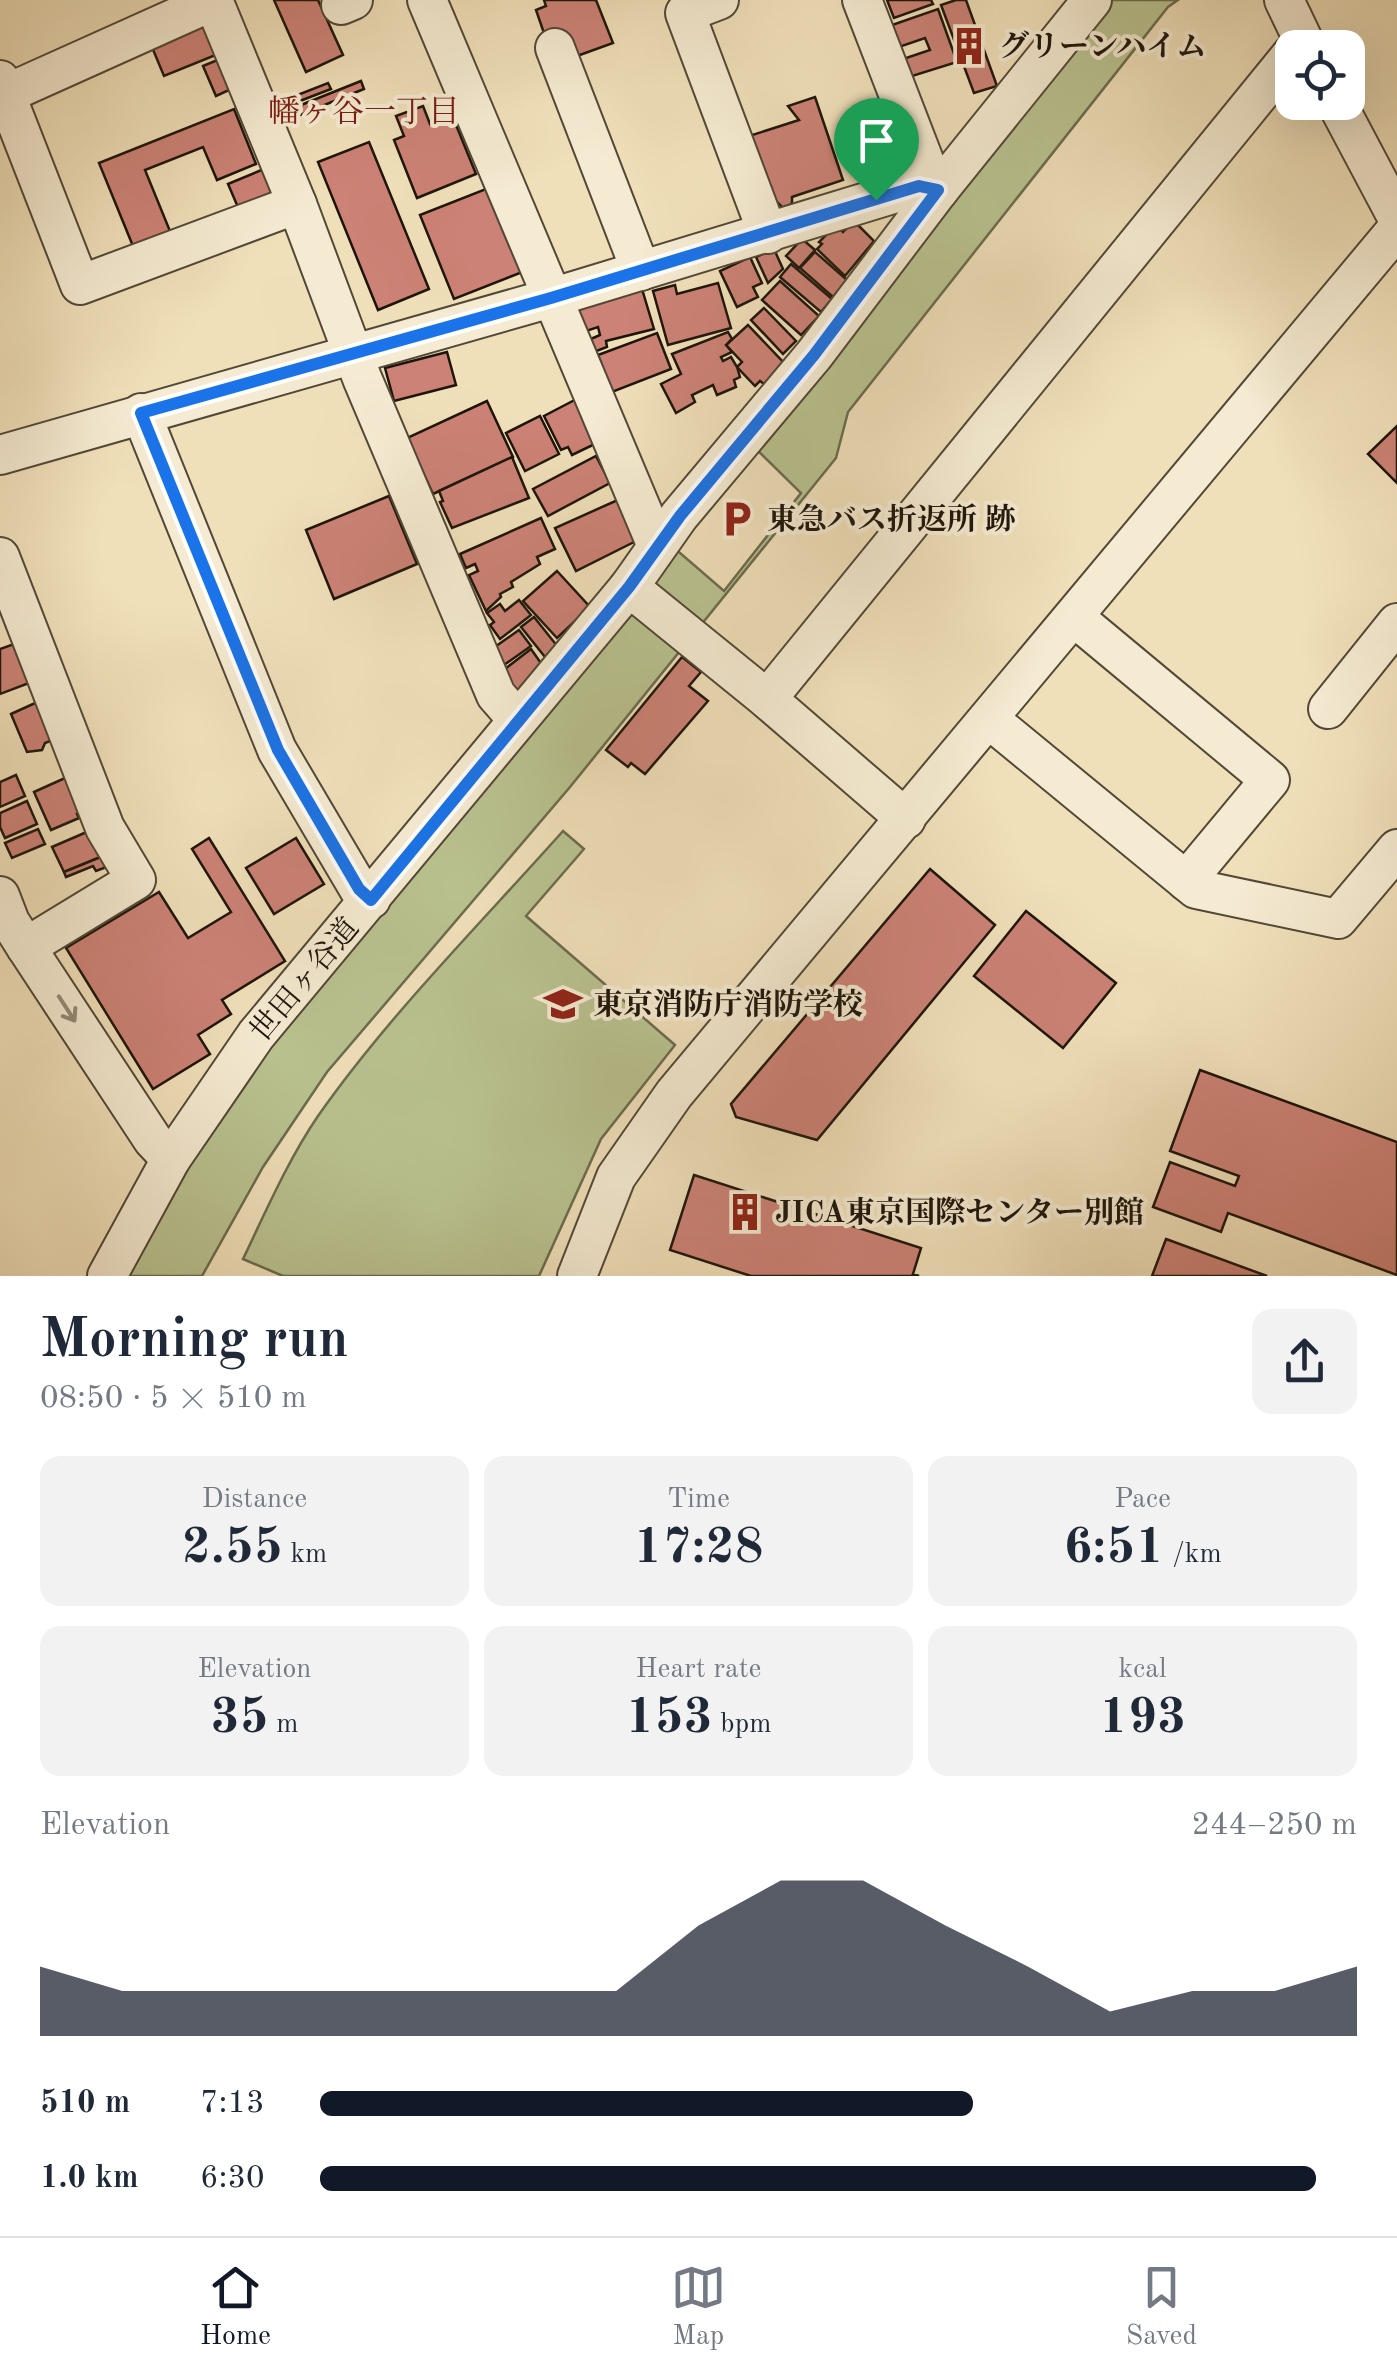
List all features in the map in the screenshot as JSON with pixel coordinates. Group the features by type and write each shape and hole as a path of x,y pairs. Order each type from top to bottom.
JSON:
{"street":[{"path":"296,204 80,284 3,87 213,0 296,204 362,378 496,695 517,720"},
{"path":"427,0 658,546"},
{"path":"719,0 685,13 768,234"},
{"path":"862,0 938,190"},
{"name":"世田ヶ谷道","path":"107,1276 171,1159 256,1034 629,587 814,355 938,190 1092,0"},
{"path":"1284,0 1295,30"},
{"path":"555,48 641,271"},
{"path":"767,699 1275,80"},
{"path":"1346,120 1397,217"},
{"path":"3,443 141,413 355,354 919,186 938,190"},
{"path":"576,1276 616,1177 674,1094 1397,229"},
{"path":"141,413 278,750 359,889 371,900"},
{"path":"0,557 104,828 136,880 26,947"},
{"path":"629,587 906,819"},
{"path":"1074,617 1270,780 1186,881"},
{"path":"1328,709 1397,623"},
{"path":"990,719 1196,889 1338,919 1397,848"},
{"path":"0,896 26,947 152,1140 171,1159"}],"green space":[{"path":"1099,0 1178,0 1168,7 848,412 836,458 570,787 327,1072 263,1167 202,1276 128,1276 184,1164 248,1062 672,546 724,591 801,493 754,447"},
{"name":"東京消防庁消防学校","path":"563,831 584,849 526,916 675,1045 601,1139 539,1276 283,1276 243,1259 297,1150 345,1079 405,1006"}],"building":[{"path":"274,0 318,0 343,55 306,72"},
{"path":"544,0 596,0 613,43 566,60 546,39 536,10 546,6"},
{"path":"887,0 931,0 933,4 894,18"},
{"name":"グリーンハイム","path":"966,0 997,86 974,93 941,5"},
{"path":"938,9 957,62 909,77 903,59 930,50 925,38 899,47 892,25"},
{"path":"207,15 223,52 164,76 149,40"},
{"path":"227,56 240,85 216,96 203,66"},
{"path":"361,81 364,89 290,119 286,111"},
{"path":"328,83 331,89 279,109 277,103"},
{"path":"815,97 843,180 792,197 787,207 777,202 765,206 749,136 799,120 788,106"},
{"path":"423,106 430,124 452,115 476,174 417,198 394,140 404,136 396,116"},
{"path":"234,109 256,164 217,180 203,147 145,170 172,236 135,251 99,163"},
{"path":"369,142 429,289 378,310 318,162"},
{"path":"271,166 283,195 240,212 228,184"},
{"path":"496,185 530,269 454,299 420,215"},
{"path":"854,221 874,241 845,276 817,249 836,225 843,232"},
{"path":"802,239 815,250 799,268 786,256"},
{"path":"774,249 783,269 768,283 756,257"},
{"path":"815,252 847,280 833,297 800,268"},
{"path":"750,257 762,283 753,287 758,297 737,307 720,271"},
{"path":"791,264 832,299 821,312 780,277"},
{"path":"780,281 819,316 801,335 762,300"},
{"path":"718,283 731,328 668,345 653,291 675,285 677,294"},
{"path":"642,289 654,329 606,341 607,347 589,354 584,342 600,335 598,327 580,333 573,310"},
{"path":"764,308 796,341 783,354 751,320"},
{"path":"748,325 785,364 764,384 760,381 755,386 737,367 742,362 726,345"},
{"path":"728,332 732,339 726,345 732,352 721,357 723,361 731,357 737,367 740,377 734,380 736,387 717,395 713,385 692,395 695,402 676,413 661,384 681,374 672,354"},
{"path":"657,333 671,369 612,392 598,355"},
{"path":"447,352 456,385 394,401 385,368"},
{"path":"588,393 599,442 572,455 568,447 561,450 544,416"},
{"path":"487,401 513,457 433,494 407,438"},
{"path":"540,416 559,454 525,471 506,433"},
{"path":"1397,426 1397,483 1368,454"},
{"path":"596,456 610,483 548,516 533,489"},
{"path":"512,457 529,498 452,528 439,491"},
{"path":"389,496 417,564 334,599 306,530"},
{"path":"620,499 638,540 576,571 555,528"},
{"path":"541,518 555,549 537,557 540,564 511,582 513,587 500,594 486,611 469,575 478,571 475,564 466,568 460,554"},
{"path":"557,571 590,607 557,638 523,601"},
{"path":"519,600 531,615 500,639 487,613 500,604 505,611"},
{"path":"534,617 558,647 545,657 521,627"},
{"path":"519,630 531,646 504,665 492,649"},
{"path":"14,644 29,683 0,694 0,649"},
{"path":"531,649 543,666 535,678 516,692 501,672"},
{"path":"682,657 701,672 689,686 708,701 645,774 606,750"},
{"path":"44,699 58,738 45,743 42,750 27,752 11,714"},
{"path":"74,774 89,809 77,814 79,818 51,830 34,792"},
{"path":"16,775 25,796 0,807 0,782"},
{"path":"27,801 37,824 5,838 0,813"},
{"path":"96,828 108,854 64,872 52,847"},
{"path":"38,829 45,844 12,858 5,843"},
{"path":"209,838 285,961 222,1000 231,1014 198,1035 210,1054 153,1089 66,948 159,892 188,938 231,912 192,849"},
{"path":"296,838 324,884 274,914 246,868"},
{"path":"108,854 112,865 96,871 93,866 66,877 64,872"},
{"path":"930,869 995,925 817,1140 736,1117 731,1104"},
{"path":"1026,911 1116,983 1063,1048 974,976"},
{"path":"1200,1070 1397,1142 1397,1275 1228,1213 1221,1232 1153,1207 1170,1162 1235,1186 1239,1176 1170,1151"},
{"name":"JICA東京国際センター別館","path":"694,1175 921,1248 913,1274 919,1276 751,1276 670,1250"},
{"path":"1166,1239 1267,1276 1152,1276"}],"place":[{"name":"グリーンハイム","path":"969,46"},
{"name":"東急バス折返所 跡","path":"737,519"},
{"name":"東京消防庁消防学校","path":"563,1004"},
{"name":"JICA東京国際センター別館","path":"745,1212"}],"district":[{"name":"幡ヶ谷一丁目","path":"364,111"}],"route":[{"path":"919,186 938,190 814,355 680,516 629,587 371,900 359,889 278,750 141,413 551,298 876,200 919,186"}]}
